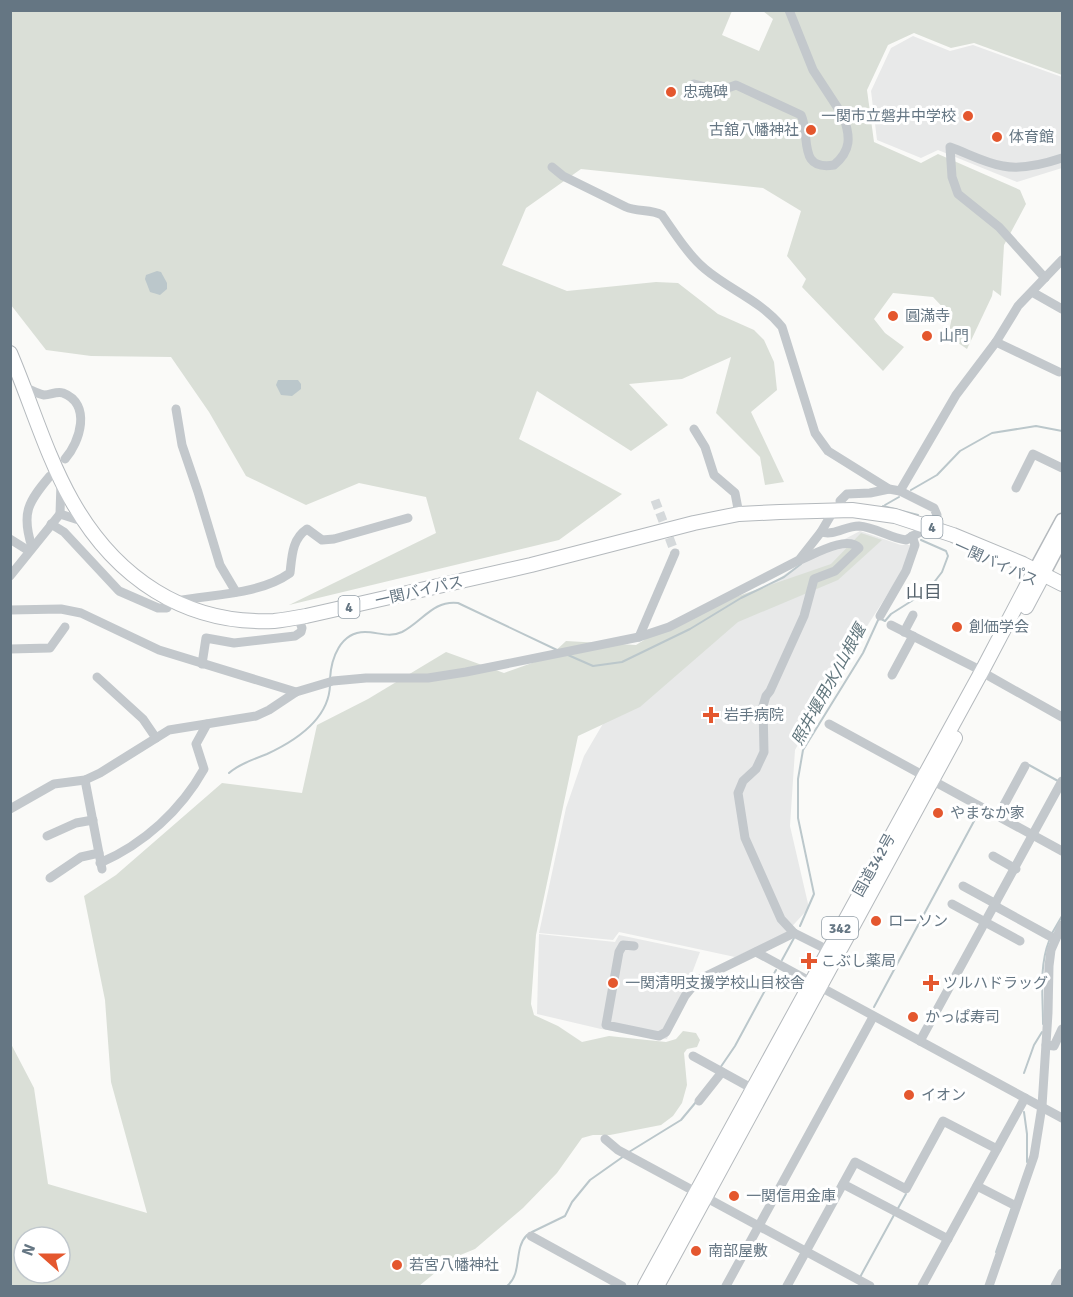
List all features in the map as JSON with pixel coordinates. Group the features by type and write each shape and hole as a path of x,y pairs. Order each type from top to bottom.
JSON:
{"highway":[{"name":"一関バイパス","path":"10,353 26,388 56,477 85,522 123,568 147,587 173,601 210,614 240,620 274,621 531,565 694,523 739,514 826,513 852,510 895,516 922,532 1062,584"},
{"name":"一関バイパス","path":"1037,576 1062,594"},
{"name":"国道342号","path":"645,1287 702,1195 1037,576"},
{"name":"国道342号","path":"657,1287 753,1089 815,984 828,950 928,778"}],"main road":[{"path":"1037,576 1062,520"},
{"path":"1037,576 1062,539"}],"street":[{"path":"694,84 715,90 736,85 801,115 805,123 808,153 811,160 817,165 834,165 845,156 848,147 847,124 813,70 789,10"},
{"path":"1044,278 999,227 958,194 952,177 950,147 986,162 1013,168 1040,165 1062,158"},
{"path":"552,167 563,176 626,207 662,215 702,267 720,282 764,308 782,327 815,433 828,451 889,489 900,491 934,508 937,515 922,532 910,562 880,616"},
{"path":"900,491 956,395 996,342 1018,306 1062,260"},
{"path":"1032,292 1062,309"},
{"path":"996,342 1059,372"},
{"path":"26,388 44,395 60,392 69,396 75,404 82,418 80,432 76,446 65,459"},
{"path":"176,409 182,445 220,565 236,592"},
{"path":"694,429 705,447 714,475 735,493 739,514"},
{"path":"1016,488 1033,454 1062,468"},
{"path":"10,576 60,514 56,477"},
{"path":"30,549 25,515 33,498 56,477"},
{"path":"840,501 847,494 889,489"},
{"path":"799,560 821,532 826,513"},
{"path":"60,514 85,522"},
{"path":"51,524 64,532 119,591 158,608 166,608 173,601 236,592 278,581 290,573 296,541 307,529 322,540 408,518"},
{"path":"821,532 833,534 850,527 860,526 906,540 922,532"},
{"path":"10,539 30,549"},
{"path":"10,809 54,784 84,780 100,773 169,730 256,716 296,692 344,680 428,678 639,637 669,627 799,560 844,542 855,543 859,548 835,571 814,579 804,616 763,706 764,752 756,769 743,781 738,793 745,838 781,919 794,933 828,950"},
{"path":"639,637 675,553"},
{"path":"10,610 62,609 81,613 159,650 296,692"},
{"path":"892,675 909,634 913,615"},
{"path":"202,664 206,638 234,643 295,636 301,632 302,628 298,617"},
{"path":"891,625 1062,717"},
{"path":"10,649 50,648 65,627"},
{"path":"97,676 143,719 156,738"},
{"path":"50,878 81,857 100,862 132,847 177,809 204,769 196,744 207,724"},
{"path":"829,724 1062,851"},
{"path":"998,816 1024,766"},
{"path":"84,780 100,862"},
{"path":"920,1041 1016,869 1062,781"},
{"path":"47,836 76,823 93,820"},
{"path":"993,856 1016,869"},
{"path":"963,886 1055,939"},
{"path":"951,904 1020,941"},
{"path":"989,1287 1034,1156 1042,1106 1049,966 1051,950 1062,925"},
{"path":"634,946 623,945 619,952 606,1025 658,1036 666,1032 685,996 698,980 794,933"},
{"path":"756,952 1062,1118"},
{"path":"726,1287 873,1017"},
{"path":"1046,1045 1054,1046 1062,1029"},
{"path":"693,1056 753,1089"},
{"path":"699,1101 722,1072"},
{"path":"922,1287 1025,1098"},
{"path":"787,1287 855,1162 906,1189 944,1121 997,1149"},
{"path":"605,1139 618,1150 870,1287"},
{"path":"843,1184 948,1239"},
{"path":"977,1186 1016,1206"},
{"path":"531,1236 622,1287"},
{"path":"1055,1287 1062,1273"}],"shaded area":[{"path":"10,11 732,11 722,35 759,51 773,19 763,11 1062,11 1062,75 974,43 951,48 914,33 888,45 867,90 874,142 921,163 938,154 1020,190 1026,204 1004,245 1001,296 993,290 967,349 948,336 952,317 933,297 893,293 874,319 885,333 904,347 883,371 802,287 806,279 787,256 801,211 763,188 581,169 526,208 502,265 567,291 656,282 678,283 718,314 754,330 764,340 774,362 777,390 751,412 784,482 765,485 760,457 716,413 731,357 682,379 629,384 668,425 631,451 537,391 519,439 622,494 559,540 289,605 436,533 426,497 359,483 306,505 246,476 209,412 171,357 91,356 46,350 11,305"},
{"name":"一関市立磐井中学校","path":"913,36 950,51 973,45 1062,77 1062,168 1017,182 938,150 921,158 877,140 871,91 891,48"},
{"path":"161,272 167,283 167,289 160,295 150,292 145,279 146,275"},
{"path":"278,380 298,380 301,389 292,396 281,395 276,385"},
{"name":"岩手病院","path":"860,531 901,545 912,545 903,570 848,656 795,750 790,826 809,908 784,935 735,957 619,932 613,940 539,933 566,808 584,756 628,681 809,558"},
{"path":"861,533 882,540 838,580 738,622 640,707 578,736 536,935 531,1004 534,1015 558,1026 582,1042 609,1036 666,1042 676,1039 683,1031 696,1033 700,1040 697,1047 687,1049 684,1053 687,1085 682,1103 673,1116 661,1125 582,1138 557,1173 523,1208 475,1249 453,1258 419,1286 11,1286 10,1042 34,1088 48,1184 147,1213 111,1082 105,1000 84,896 116,875 222,783 302,793 317,725 368,699 446,652 504,673 549,657 566,641 636,645 686,614 831,564"},
{"name":"一関清明支援学校山目校舎","path":"539,934 615,942 619,935 700,952 667,1039 601,1029 537,1014"}],"waterway":[{"path":"911,490 937,475 960,451 992,433 1036,426 1062,431"},
{"path":"885,505 899,497"},
{"name":"照井堰用水/山根堰","path":"883,506 918,515"},
{"name":"照井堰用水/山根堰","path":"800,926 814,894 798,818 798,779 803,750 863,653 879,618 885,621 891,614 921,595 942,572 948,556 946,551 921,540"},
{"path":"568,655 593,666 622,662 690,629 741,598 784,577 801,564"},
{"path":"330,679 332,663 338,648 349,637 365,632 397,634 409,628 435,608 449,603 458,603 557,650"},
{"path":"229,773 242,764 289,743 309,727 324,708 330,685"},
{"path":"1029,765 1058,781"},
{"path":"874,1007 980,810"},
{"path":"1051,935 1062,916"},
{"name":"照井堰用水/山根堰","path":"782,960 794,938"},
{"path":"1043,1024 1043,971 1049,941"},
{"name":"照井堰用水/山根堰","path":"720,1068 735,1046 776,970"},
{"path":"1024,1073 1034,1045 1042,1032"},
{"name":"照井堰用水/山根堰","path":"629,1152 681,1120 696,1102"},
{"path":"1024,1112 1027,1162"},
{"name":"照井堰用水/山根堰","path":"532,1232 565,1216 572,1202 590,1180 624,1156"},
{"path":"897,1210 906,1194"},
{"path":"996,1252 1012,1207"},
{"path":"859,1279 894,1215"},
{"name":"照井堰用水/山根堰","path":"507,1286 515,1275 520,1247 527,1235"}],"tunnel":[{"path":"655,500 675,553"}],"place":[{"name":"忠魂碑","path":"671,92"},
{"name":"一関市立磐井中学校","path":"968,116"},
{"name":"古舘八幡神社","path":"811,130"},
{"name":"体育館","path":"997,137"},
{"name":"圓滿寺","path":"893,316"},
{"name":"山門","path":"927,336"},
{"name":"創価学会","path":"957,627"},
{"name":"岩手病院","path":"711,715"},
{"name":"やまなか家","path":"938,813"},
{"name":"ローソン","path":"876,921"},
{"name":"こぶし薬局","path":"809,961"},
{"name":"一関清明支援学校山目校舎","path":"613,983"},
{"name":"ツルハドラッグ","path":"931,983"},
{"name":"かっぱ寿司","path":"913,1017"},
{"name":"イオン","path":"909,1095"},
{"name":"一関信用金庫","path":"734,1196"},
{"name":"南部屋敷","path":"696,1251"},
{"name":"若宮八幡神社","path":"397,1265"}],"district":[{"name":"山目","path":"924,592"}]}
